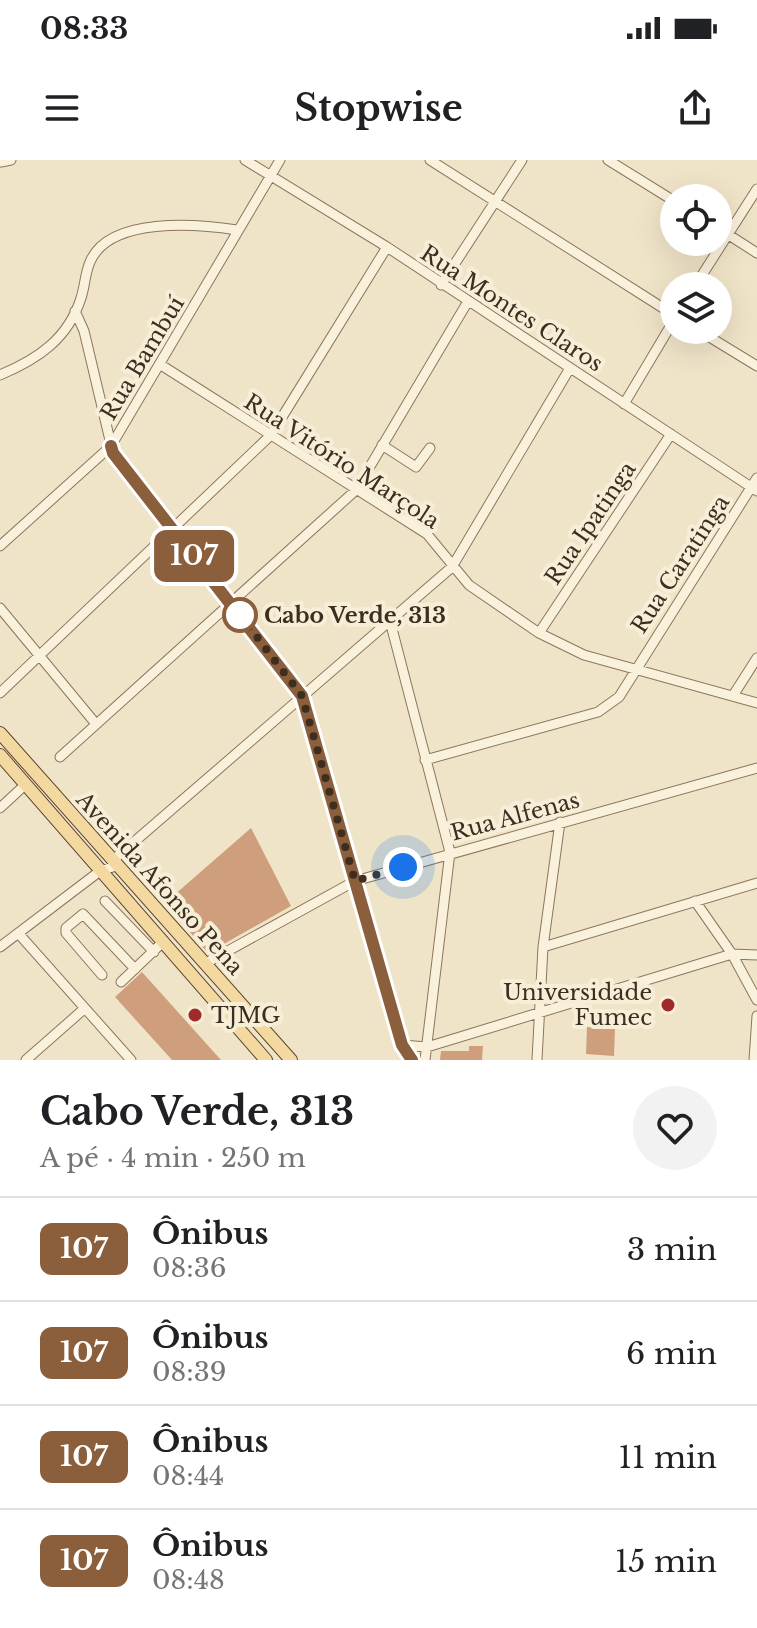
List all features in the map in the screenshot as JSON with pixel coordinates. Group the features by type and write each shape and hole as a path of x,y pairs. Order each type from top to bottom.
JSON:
{"main road":[{"name":"Avenida Afonso Pena","path":"0,733 291,1060"},
{"name":"Avenida Afonso Pena","path":"0,755 266,1059"},
{"path":"266,1059 279,1048"}],"street":[{"path":"0,163 11,160"},
{"name":"Rua Montes Claros","path":"245,160 272,173 387,247 467,303 754,489"},
{"name":"Rua Bambuí","path":"0,546 111,446 280,160"},
{"path":"430,160 660,308"},
{"path":"441,285 522,160"},
{"path":"608,160 660,192"},
{"path":"732,220 757,189"},
{"path":"0,375 22,366 60,339 75,311 90,260 103,245 121,235 163,226 205,225 237,230"},
{"path":"732,237 757,253"},
{"path":"0,693 271,435 387,247"},
{"path":"60,757 356,490 467,303"},
{"path":"75,311 84,331 113,453 302,696 402,1045 412,1060"},
{"path":"624,404 660,341"},
{"path":"721,344 757,366"},
{"name":"Rua Vitório Marçola","path":"161,365 427,534 469,585 539,633 584,655 634,671 734,694 757,703"},
{"path":"0,947 100,871 114,864 452,567 570,368"},
{"name":"Rua Ipatinga","path":"539,633 671,434"},
{"path":"382,445 416,467 430,448"},
{"name":"Rua Caratinga","path":"425,760 598,712 619,697 754,489 757,478"},
{"path":"0,608 96,724"},
{"path":"390,621 450,852 425,1060"},
{"path":"734,694 757,658"},
{"name":"Rua Alfenas","path":"206,963 355,881 757,768"},
{"path":"0,808 26,784"},
{"path":"537,1060 543,947 560,822"},
{"path":"543,947 757,883"},
{"path":"105,901 154,952"},
{"path":"695,901 732,954 757,1000"},
{"path":"102,975 66,933 66,928 83,914 135,969"},
{"path":"18,933 131,1060"},
{"path":"121,982 164,941"},
{"path":"402,1045 427,1047 732,954 757,955"},
{"path":"26,1060 84,1009"},
{"path":"754,1060 757,1016"}],"building":[{"path":"251,828 291,906 208,953 165,903"},
{"path":"142,972 221,1060 172,1060 115,997"},
{"path":"587,1027 615,1028 614,1056 586,1054"},
{"path":"469,1046 483,1046 482,1060 440,1060 441,1051 469,1051"}],"bus line":[{"name":"107","path":"111,446 113,453 302,696 402,1045 412,1060"}],"place":[{"name":"Cabo Verde, 313","path":"240,615"},
{"name":"Universidade Fumec","path":"668,1005"},
{"name":"TJMG","path":"195,1015"}],"route":[{"path":"240,615 302,696 355,881 403,867"}]}
